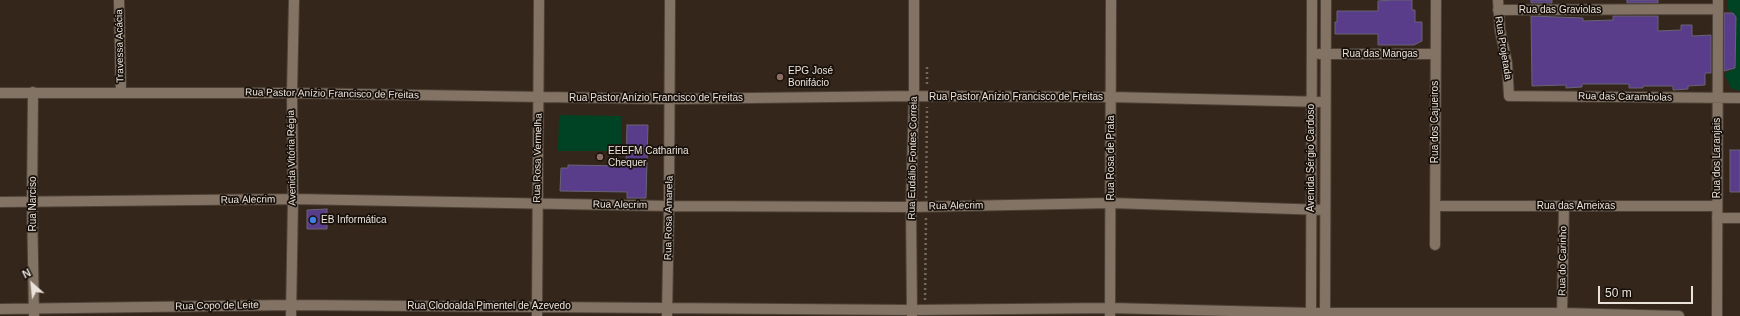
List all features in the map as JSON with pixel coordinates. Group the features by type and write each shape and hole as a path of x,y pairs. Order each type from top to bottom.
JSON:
{"street":[{"name":"Travessa Acácia","path":"119,0 121,92"},
{"name":"Avenida Vitória Régia","path":"291,316 294,0"},
{"name":"Rua Rosa Vermelha","path":"537,311 539,0"},
{"name":"Rua Rosa Amarela","path":"667,312 670,0"},
{"name":"Rua Eudálio Fontes Correia","path":"912,313 911,207 914,96 914,0"},
{"name":"Rua Rosa de Prata","path":"1110,312 1111,0"},
{"name":"Avenida Sérgio Cardoso","path":"1312,0 1312,314"},
{"name":"Avenida Sérgio Cardoso","path":"1325,314 1326,0"},
{"name":"Rua dos Cajueiros","path":"1435,245 1436,0"},
{"name":"Rua das Graviolas","path":"1498,5 1718,4"},
{"name":"Rua dos Laranjais","path":"1717,316 1718,4"},
{"name":"Rua Projetada","path":"1498,5 1507,63 1509,96"},
{"name":"Rua das Mangas","path":"1312,54 1436,54"},
{"name":"Rua Narciso","path":"33,92 32,202 34,312"},
{"name":"Rua Pastor Anízio Francisco de Freitas","path":"0,93 292,93 669,99 914,96 1111,97 1325,102"},
{"name":"Rua das Carambolas","path":"1509,96 1740,98"},
{"name":"Rua Alecrim","path":"0,202 293,199 669,206 911,207 1111,204 1325,210"},
{"name":"Rua das Ameixas","path":"1435,206 1717,206"},
{"name":"Rua do Carinho","path":"1562,314 1564,206"},
{"path":"1717,218 1740,218"},
{"path":"1311,259 1325,259"},
{"name":"Rua Clodoalda Pimentel de Azevedo","path":"291,305 537,311 912,313 925,310 1325,314"},
{"name":"Rua Copo de Leite","path":"0,309 34,312 291,305"},
{"path":"1325,314 1562,314 1679,316"}],"path":[{"path":"925,310 926,59"}],"green space":[{"path":"1728,0 1740,0 1740,91 1731,88 1726,77 1726,73 1735,68 1736,17 1728,9"},
{"path":"559,115 621,116 621,151 558,151"}],"building":[{"path":"1412,0 1412,10 1415,10 1415,22 1422,22 1422,41 1414,45 1378,45 1378,34 1335,34 1337,11 1378,11 1378,1"},
{"path":"1531,0 1552,0 1552,3 1531,3"},
{"path":"1627,0 1658,0 1658,3 1627,3"},
{"path":"1724,13 1733,13 1736,17 1735,68 1724,71"},
{"path":"1531,16 1583,18 1583,21 1613,20 1613,16 1658,16 1658,31 1681,30 1681,25 1692,25 1692,36 1711,35 1711,73 1705,73 1705,85 1688,86 1688,89 1673,90 1673,86 1643,86 1643,88 1629,88 1629,84 1582,84 1582,87 1566,88 1566,85 1532,86"},
{"path":"627,125 648,125 646,198 627,198 627,192 560,191 561,168 568,168 568,165 626,166"},
{"path":"1730,150 1740,150 1740,192 1730,192"},
{"path":"327,209 327,229 307,229 307,210"}],"place":[{"name":"EPG José Bonifácio","path":"780,77"},
{"name":"EEEFM Catharina Chequer","path":"600,157"},
{"name":"EB Informática","path":"313,220"}]}
